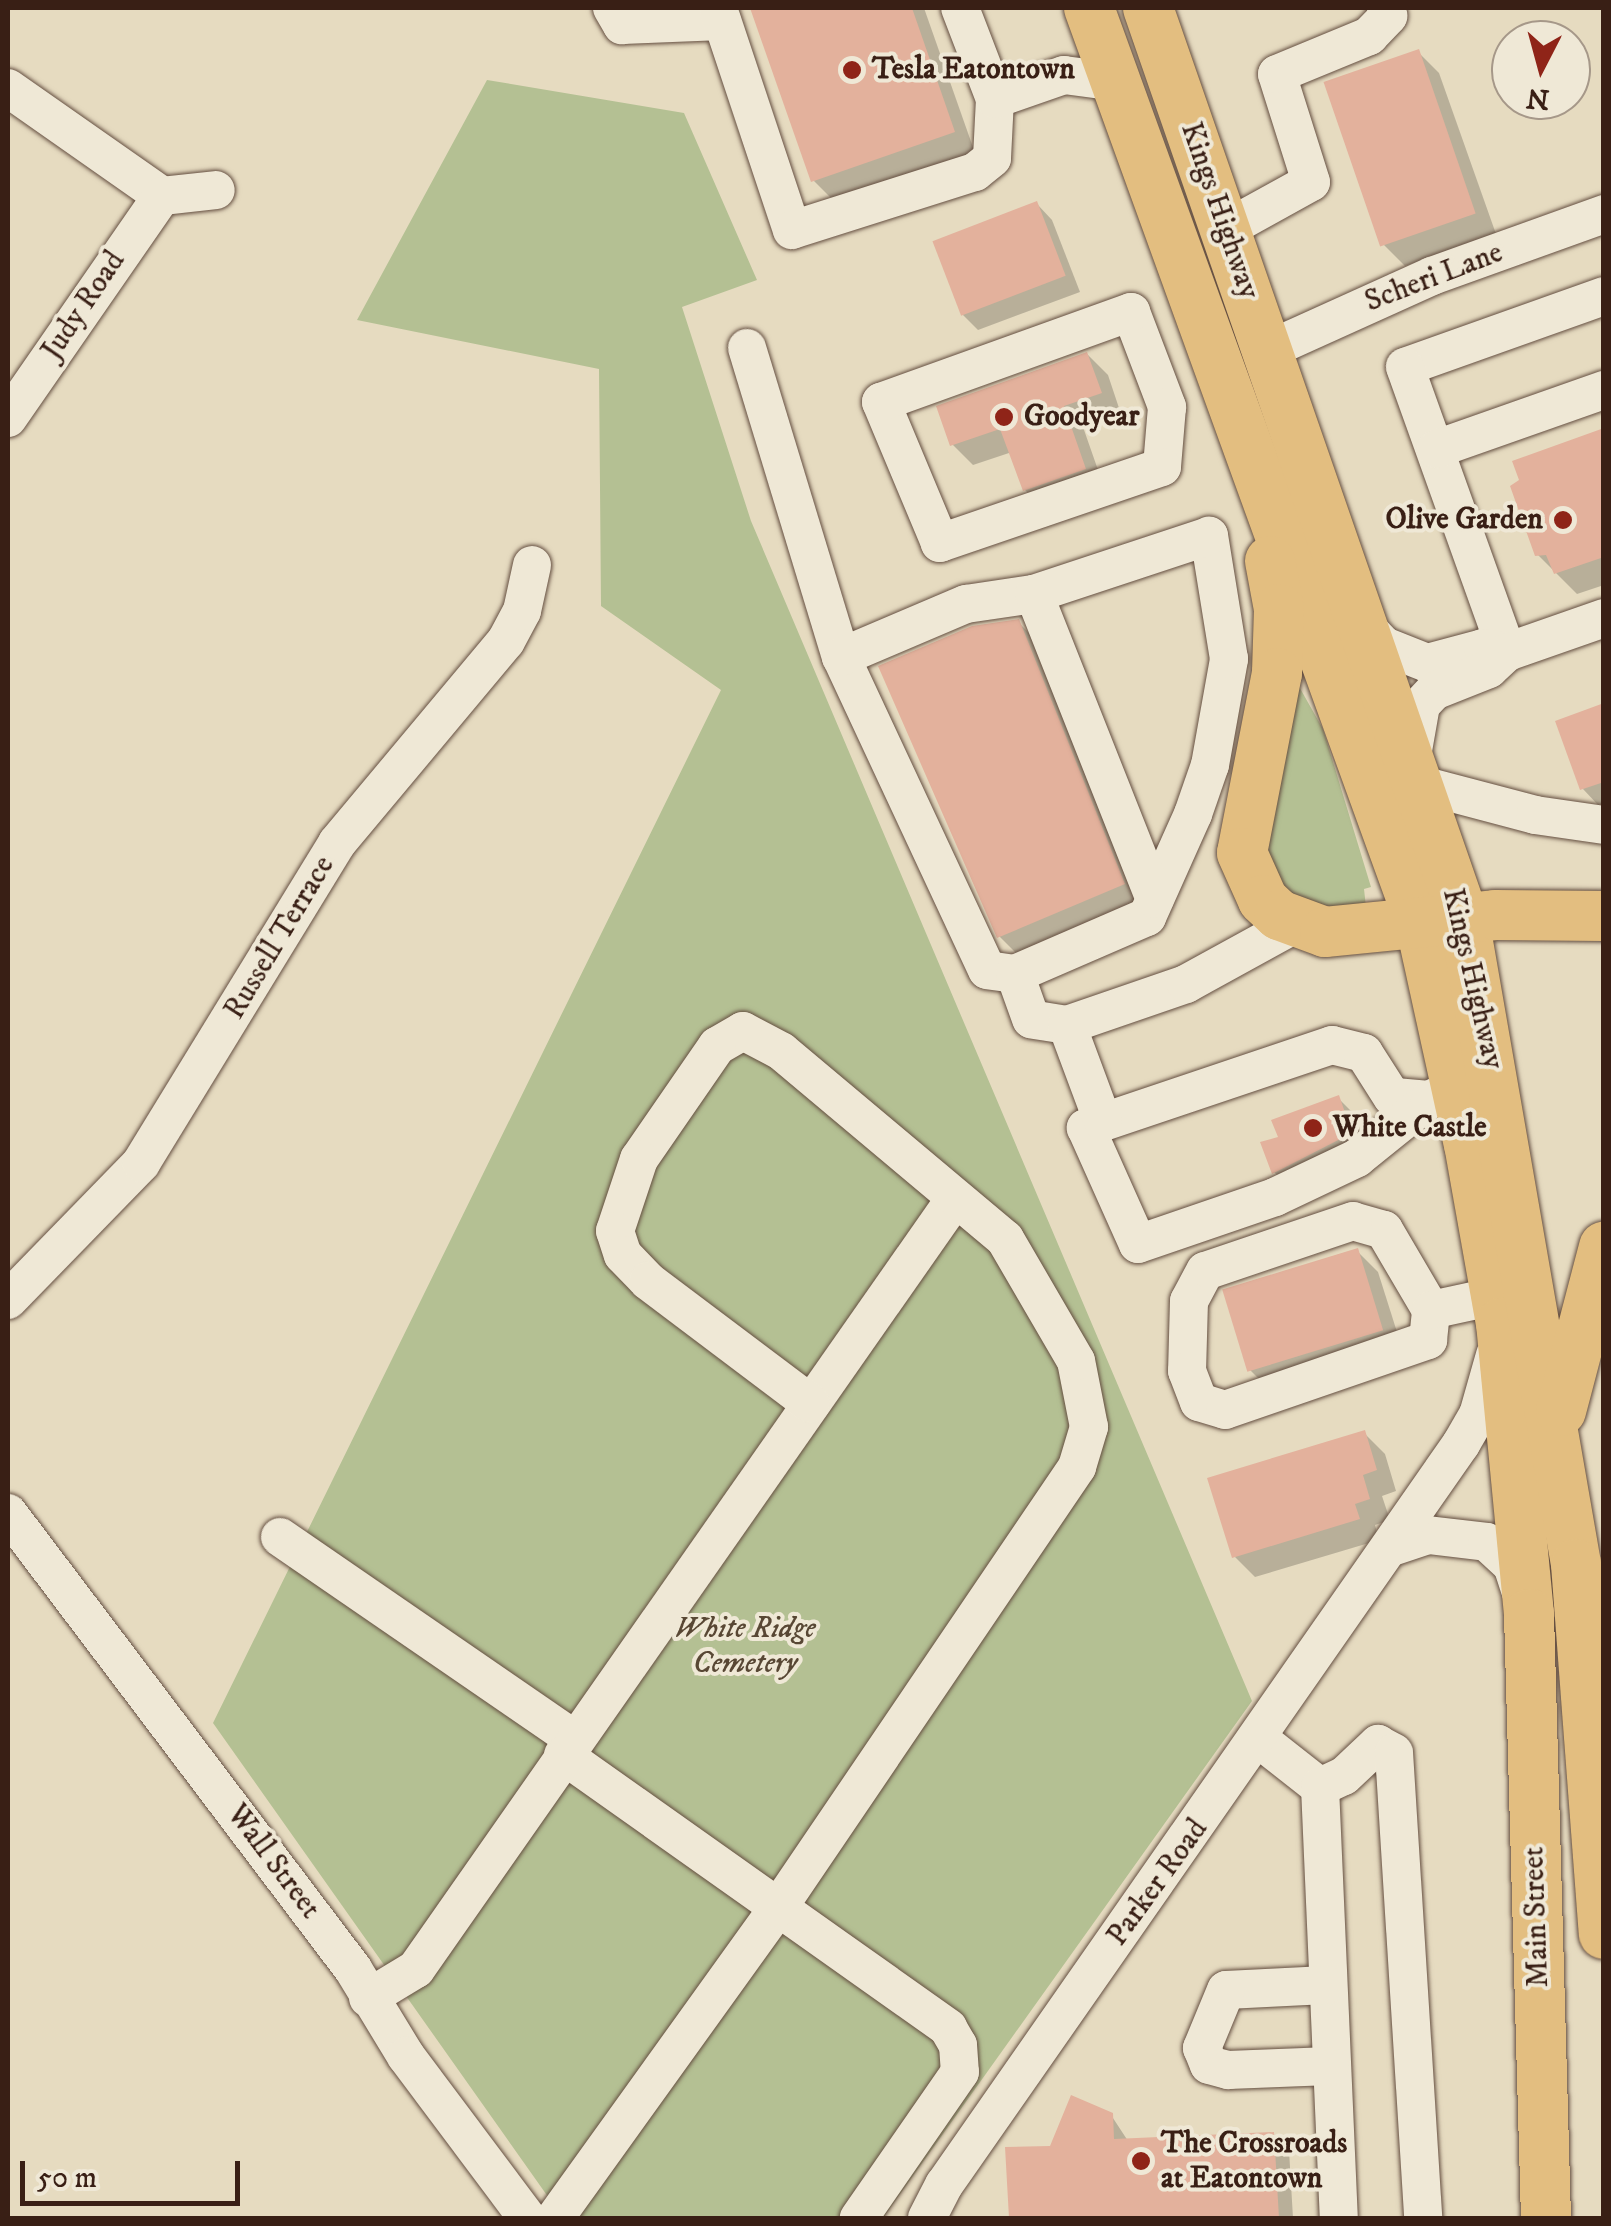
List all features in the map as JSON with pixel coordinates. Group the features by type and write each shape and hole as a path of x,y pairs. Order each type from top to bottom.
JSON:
{"main road":[{"name":"Kings Highway","path":"1090,8 1249,444 1442,921 1443,1093 1499,1310 1529,1614"},
{"name":"Kings Highway","path":"1151,8 1414,774 1442,921 1556,1425 1576,1564 1604,1934"},
{"path":"1249,444 1279,608 1277,672 1242,854 1262,900 1296,924 1354,933 1442,921 1604,916"},
{"path":"1556,1425 1604,1246"},
{"name":"Main Street","path":"1529,1614 1538,2206"}],"street":[{"path":"617,16 720,14 792,230 975,172 992,158 997,140 994,99 960,8"},
{"path":"1226,229 1311,182 1277,74 1369,36 1387,12"},
{"path":"994,99 1064,75 1116,82"},
{"path":"8,88 162,196 216,190"},
{"name":"Judy Road","path":"8,418 162,196"},
{"name":"Scheri Lane","path":"1268,350 1432,276 1604,214"},
{"path":"1508,652 1406,367 1604,296"},
{"path":"1131,312 1167,407 1162,467 940,544 881,402 1131,312"},
{"path":"747,348 841,657 987,970 1015,974 1147,917 1210,765 1228,659 1209,536 1034,594 966,604 841,657"},
{"path":"1167,407 1228,388"},
{"path":"1436,449 1604,390"},
{"name":"Russell Terrace","path":"8,1300 141,1163 337,843 506,641 522,611 532,565"},
{"path":"1034,594 1155,899"},
{"path":"1604,618 1508,652 1489,669 1434,691 1421,706 1414,774 1604,825"},
{"path":"1363,624 1384,646 1416,661 1483,648 1508,652"},
{"path":"1015,974 1031,1019 1067,1024 1186,984 1296,924"},
{"path":"1067,1024 1103,1122"},
{"path":"555,2218 778,1908 1084,1452 1085,1384 1056,1321 1005,1239 954,1200 900,1148 760,1037 743,1031 728,1036 695,1078 625,1185 617,1245 648,1282 811,1404"},
{"path":"1374,1149 1376,1080 1364,1053 1332,1045 1086,1128 1138,1244 1274,1196 1374,1149 1443,1093"},
{"path":"1376,1080 1402,1100 1443,1093"},
{"path":"368,1998 416,1969 954,1200"},
{"path":"1353,1221 1384,1230 1431,1310 1428,1340 1225,1410 1199,1402 1188,1372 1189,1301 1205,1271 1353,1221"},
{"path":"1431,1310 1499,1310"},
{"name":"Parker Road","path":"927,2218 945,2202 1478,1415 1499,1310"},
{"name":"Wall Street","path":"8,1514 130,1670 527,2218"},
{"path":"1389,1548 1428,1535 1487,1542 1512,1565 1529,1614"},
{"path":"280,1537 568,1747 778,1908 948,2028 958,2045 960,2072 859,2218"},
{"path":"1259,1739 1320,1787"},
{"path":"1320,1787 1344,1776 1378,1744 1394,1754 1423,2218"},
{"path":"1320,1787 1339,2218"},
{"path":"1326,1985 1226,1990 1202,2048 1209,2065 1228,2070 1330,2066"}],"green space":[{"name":"White Ridge Cemetery","path":"487,80 684,113 757,280 682,307 751,521 1252,1701 883,2218 563,2218 213,1723 721,690 601,606 599,369 357,320"},
{"path":"1297,683 1323,729 1371,887 1364,889 1367,916 1285,895 1262,851"}],"building":[{"name":"Tesla Eatontown","path":"750,8 912,8 955,132 811,182"},
{"path":"1419,49 1476,214 1380,246 1324,82"},
{"path":"1037,201 1066,276 961,316 932,241"},
{"name":"Goodyear","path":"1087,352 1102,393 1064,406 1086,469 1023,491 1000,429 950,446 936,406"},
{"name":"Olive Garden","path":"1604,428 1604,557 1554,574 1546,555 1535,556 1510,486 1519,480 1512,461"},
{"path":"1019,619 1125,884 997,938 878,666 972,626"},
{"path":"1604,703 1604,782 1580,790 1555,721"},
{"name":"White Castle","path":"1339,1095 1352,1133 1272,1174 1260,1142 1278,1137 1271,1120"},
{"path":"1358,1248 1383,1330 1247,1372 1222,1290"},
{"path":"1365,1430 1377,1470 1363,1475 1370,1499 1355,1504 1360,1519 1232,1558 1207,1478"},
{"name":"The Crossroads at Eatontown","path":"1071,2095 1113,2113 1114,2139 1274,2132 1279,2218 1009,2218 1005,2147 1050,2146"}],"place":[{"name":"Tesla Eatontown","path":"852,70"},
{"name":"Goodyear","path":"1004,417"},
{"name":"Olive Garden","path":"1563,520"},
{"name":"White Castle","path":"1313,1128"},
{"name":"The Crossroads at Eatontown","path":"1141,2161"}]}
